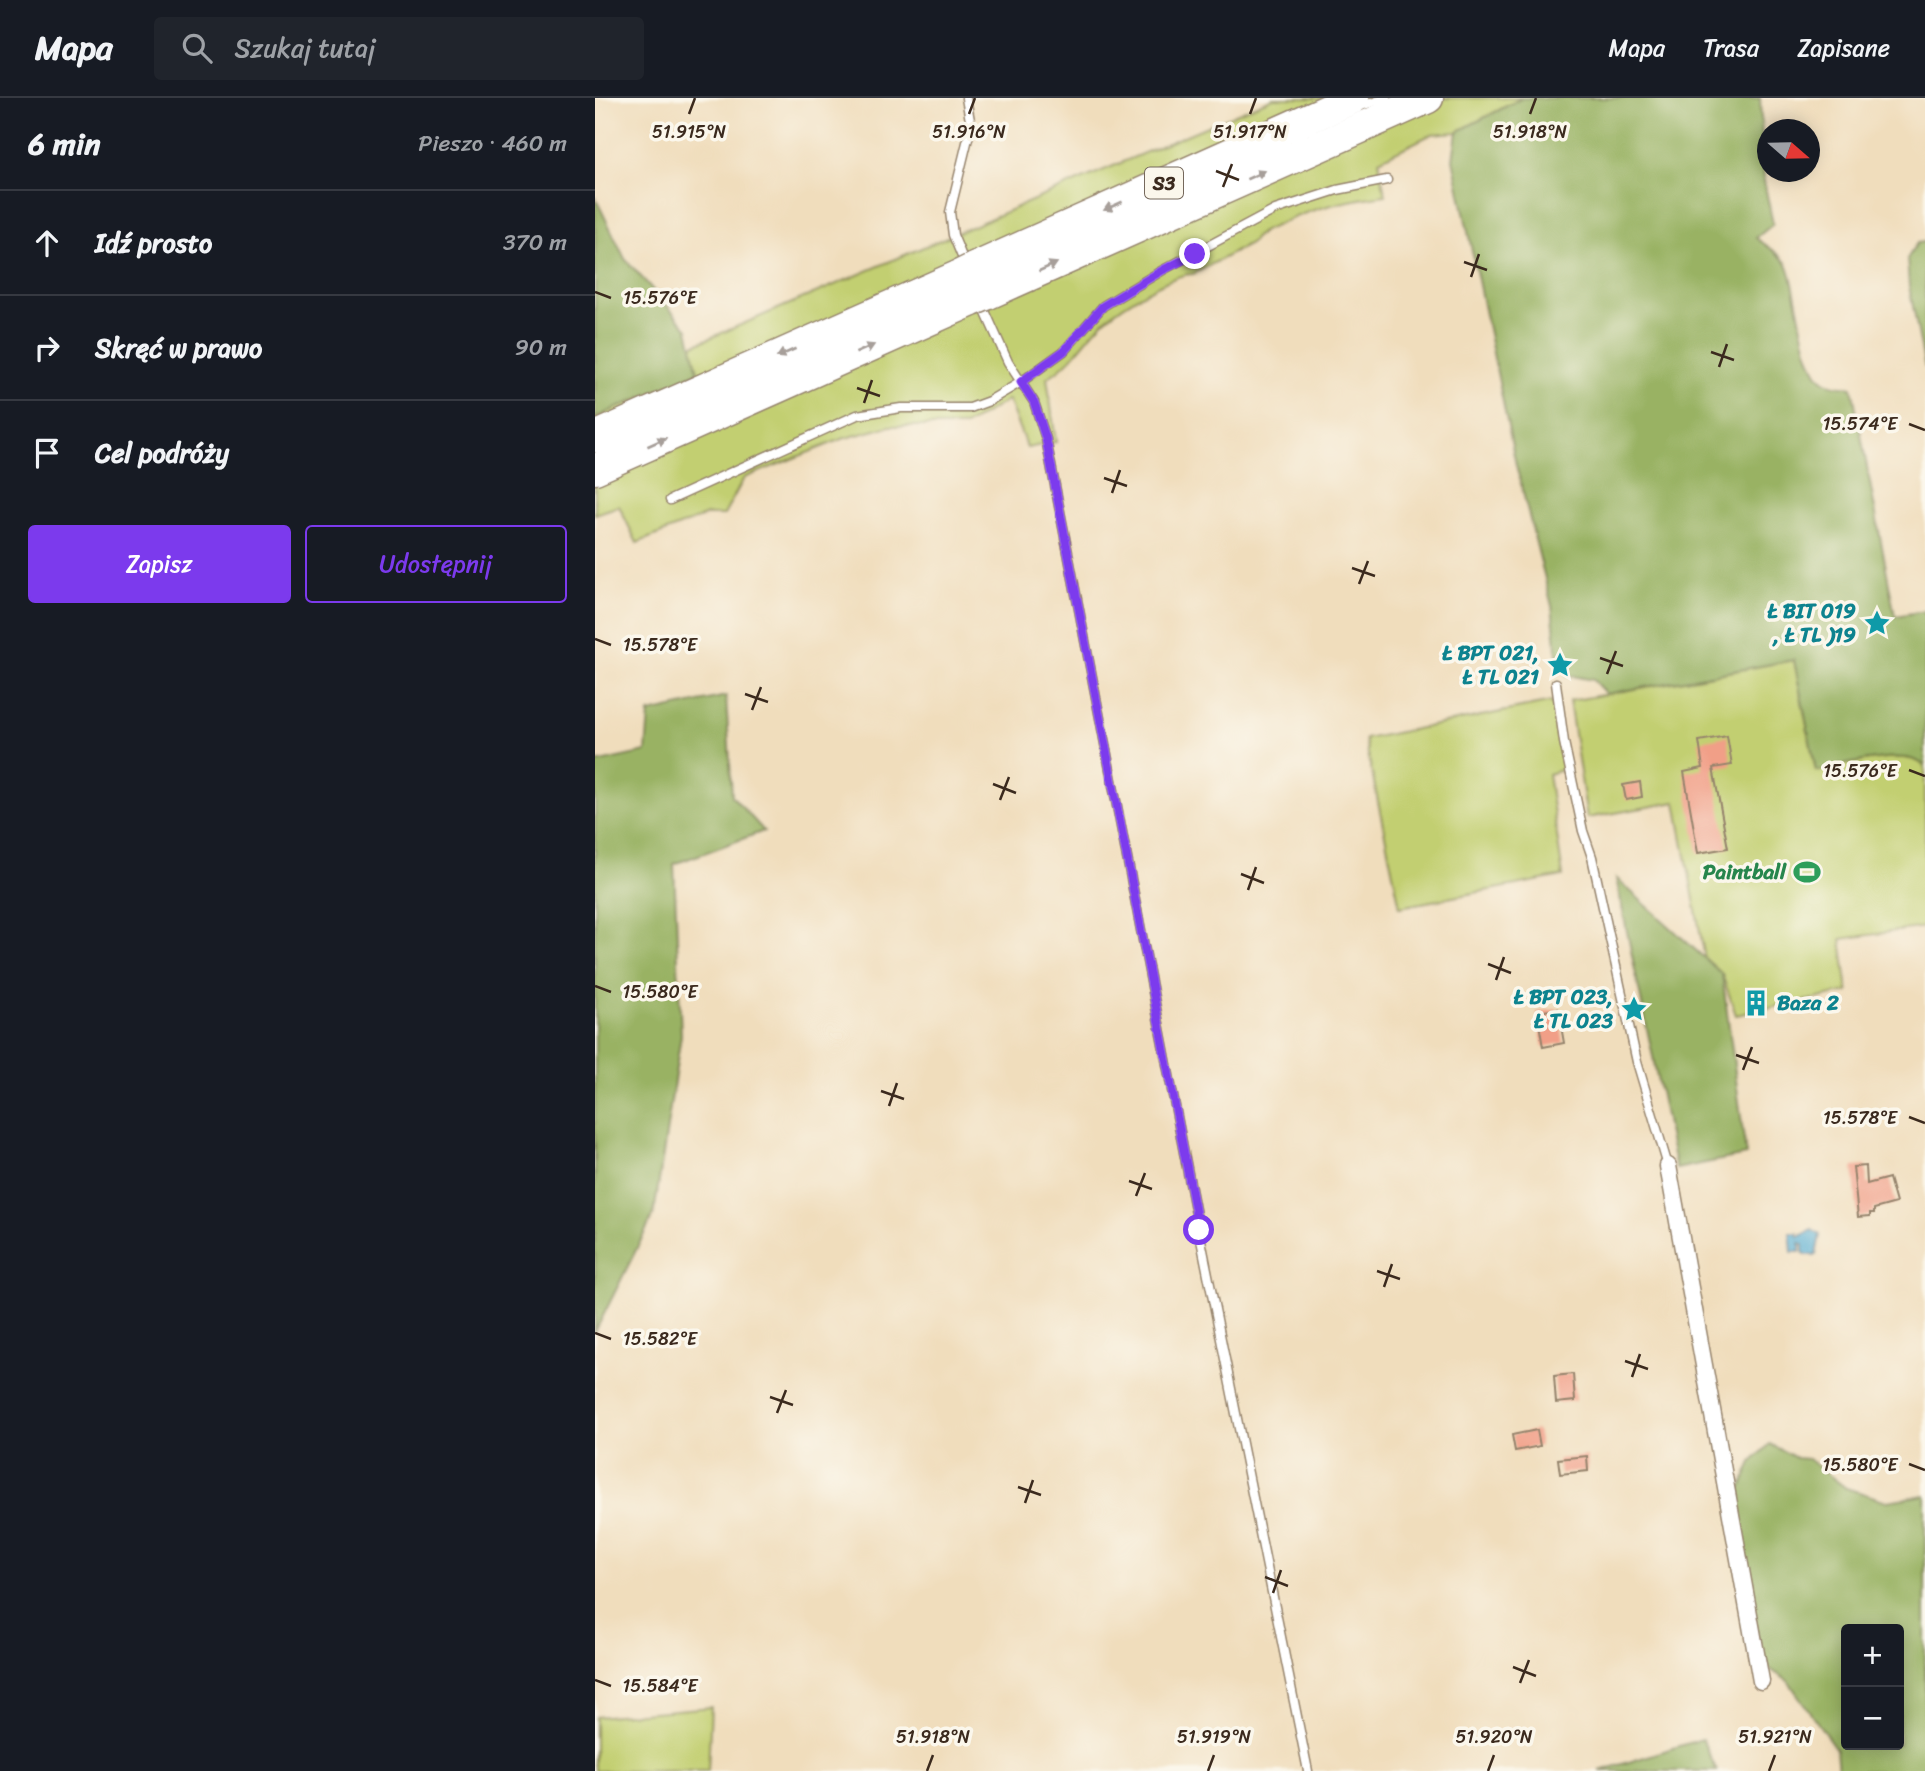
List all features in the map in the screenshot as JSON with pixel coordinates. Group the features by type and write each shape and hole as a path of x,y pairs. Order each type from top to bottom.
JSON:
{"highway":[{"name":"S3","path":"595,470 1277,132 1355,98"},
{"name":"S3","path":"595,437 972,283 1291,159 1428,98"}],"street":[{"path":"1668,1166 1761,1681"}],"lane":[{"path":"966,98 971,126 950,212 953,235 1008,362 1034,402 1046,439 1202,1244 1308,1771"},
{"path":"1277,132 1386,98"},
{"path":"1291,159 1395,98"},
{"path":"670,500 857,415 901,408 970,408 989,401 1064,351 1103,306 1163,270 1275,210 1337,190 1387,180"},
{"path":"1556,683 1564,742 1583,831 1592,857 1637,1062 1668,1166"}],"green space":[{"path":"1273,98 1522,98 1457,132 1432,134 1379,160 1385,195 1329,206 1291,219 1262,232 1250,244 1193,274 1173,279 1148,291 1114,313 1065,365 1047,378 1056,442 1027,448 1008,400 965,426 890,426 842,439 744,478 724,515 707,515 637,543 619,506 595,514 595,387"},
{"path":"1522,98 1760,98 1761,119 1757,119 1757,182 1764,182 1773,224 1756,238 1778,254 1788,266 1806,346 1818,374 1826,382 1852,387 1895,616 1925,611 1925,767 1916,761 1890,758 1816,771 1794,660 1606,694 1593,680 1567,675 1557,655 1552,606 1516,465 1453,159 1457,132"},
{"path":"595,197 625,259 688,329 698,372 595,418"},
{"path":"1925,242 1925,368 1909,286 1907,259 1917,243"},
{"name":"Paintball","path":"1794,660 1816,771 1890,758 1916,761 1925,767 1925,927 1841,939 1848,992 1736,1015 1722,974 1705,959 1676,802 1587,818 1569,701"},
{"path":"726,696 732,796 764,831 674,864 681,1035 654,1214 595,1332 595,763 646,752 649,713"},
{"path":"1552,702 1565,769 1548,774 1563,876 1400,907 1365,739"},
{"path":"1616,878 1722,974 1746,1155 1676,1169"},
{"path":"1770,1444 1796,1458 1808,1459 1846,1488 1887,1501 1925,1495 1925,1771 1838,1771 1836,1749 1788,1681 1762,1664 1733,1508 1752,1462"},
{"path":"711,1707 708,1771 595,1771 595,1717"},
{"path":"1702,1739 1717,1771 1600,1771"}],"water":[{"path":"1812,1230 1820,1235 1816,1255 1806,1255 1803,1252 1803,1244 1800,1243 1800,1252 1792,1252 1790,1233 1798,1233 1799,1237"}],"building":[{"path":"1727,736 1732,765 1713,768 1728,848 1698,853 1684,772 1703,768 1699,741"},
{"path":"1640,782 1642,797 1626,800 1623,785"},
{"path":"1558,1009 1564,1043 1543,1047 1537,1012"},
{"path":"1866,1166 1867,1184 1889,1178 1896,1203 1874,1209 1870,1216 1858,1217 1853,1167"},
{"path":"1573,1374 1575,1401 1556,1403 1554,1376"},
{"path":"1537,1430 1540,1446 1515,1451 1512,1435"},
{"path":"1587,1456 1588,1471 1560,1474 1558,1459"}],"place":[{"name":"Ł BIT 019 , Ł TL )19","path":"1877,623"},
{"name":"Ł BPT 021, Ł TL 021","path":"1560,665"},
{"name":"Paintball","path":"1807,872"},
{"name":"Baza 2","path":"1756,1003"},
{"name":"Ł BPT 023, Ł TL 023","path":"1634,1009"}],"route":[{"path":"1195,254 1103,306 1064,351 1021,382 1034,402 1046,439 1199,1230"}]}
